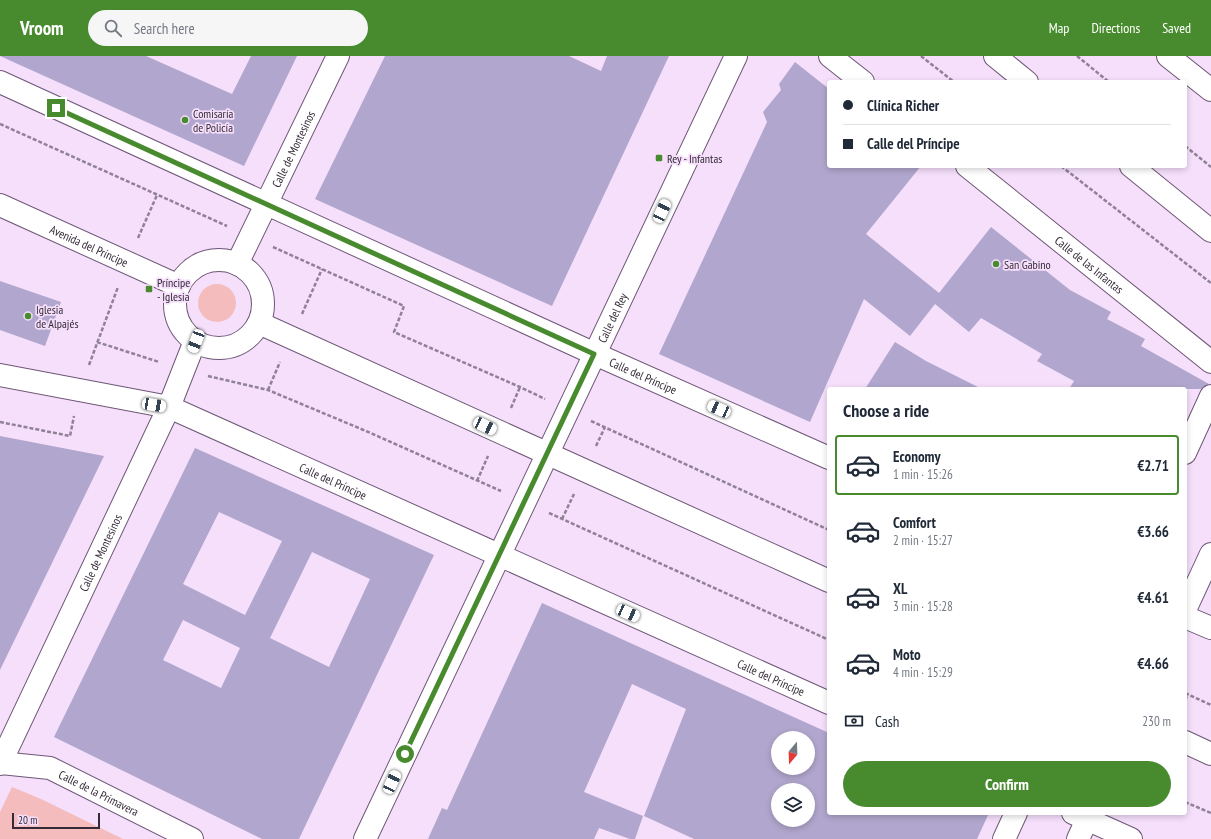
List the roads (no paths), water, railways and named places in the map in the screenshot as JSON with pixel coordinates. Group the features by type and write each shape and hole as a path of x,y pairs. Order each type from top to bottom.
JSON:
{"street":[{"name":"Calle de Montesinos","path":"237,264 338,56"},
{"name":"Calle del Rey","path":"365,839 546,453 736,56"},
{"path":"830,56 860,80"},
{"path":"995,56 1025,80"},
{"path":"1168,56 1211,90"},
{"name":"Calle del Príncipe","path":"0,82 594,354 827,457"},
{"name":"Calle de las Infantas","path":"970,168 1211,362"},
{"path":"1133,168 1211,231"},
{"name":"Avenida del Príncipe","path":"0,205 179,286"},
{"path":"224,260 237,264 249,271 257,283 262,296 263,310 259,323 250,335 238,344 224,348 209,347 196,341 186,333 179,322 176,304 179,286 186,274 197,265 210,261 224,260"},
{"path":"259,323 827,580"},
{"name":"Calle de Montesinos","path":"0,764 169,407 196,341"},
{"name":"Calle del Príncipe","path":"0,376 169,407 498,556 827,702"},
{"path":"1187,449 1211,396"},
{"path":"1187,606 1211,554"},
{"path":"1187,618 1211,628"},
{"path":"1187,743 1211,754"},
{"name":"Calle de la Primavera","path":"0,764 50,768 192,839"},
{"path":"1004,839 1015,815"},
{"path":"1078,839 1084,815 1131,839"}],"place":[{"name":"Comisaría de Policía","path":"185,120"},
{"name":"Rey - Infantas","path":"659,158"},
{"name":"San Gabino","path":"996,264"},
{"name":"Príncipe - Iglesia","path":"149,289"},
{"name":"Iglesia de Alpajés","path":"28,316"}]}
